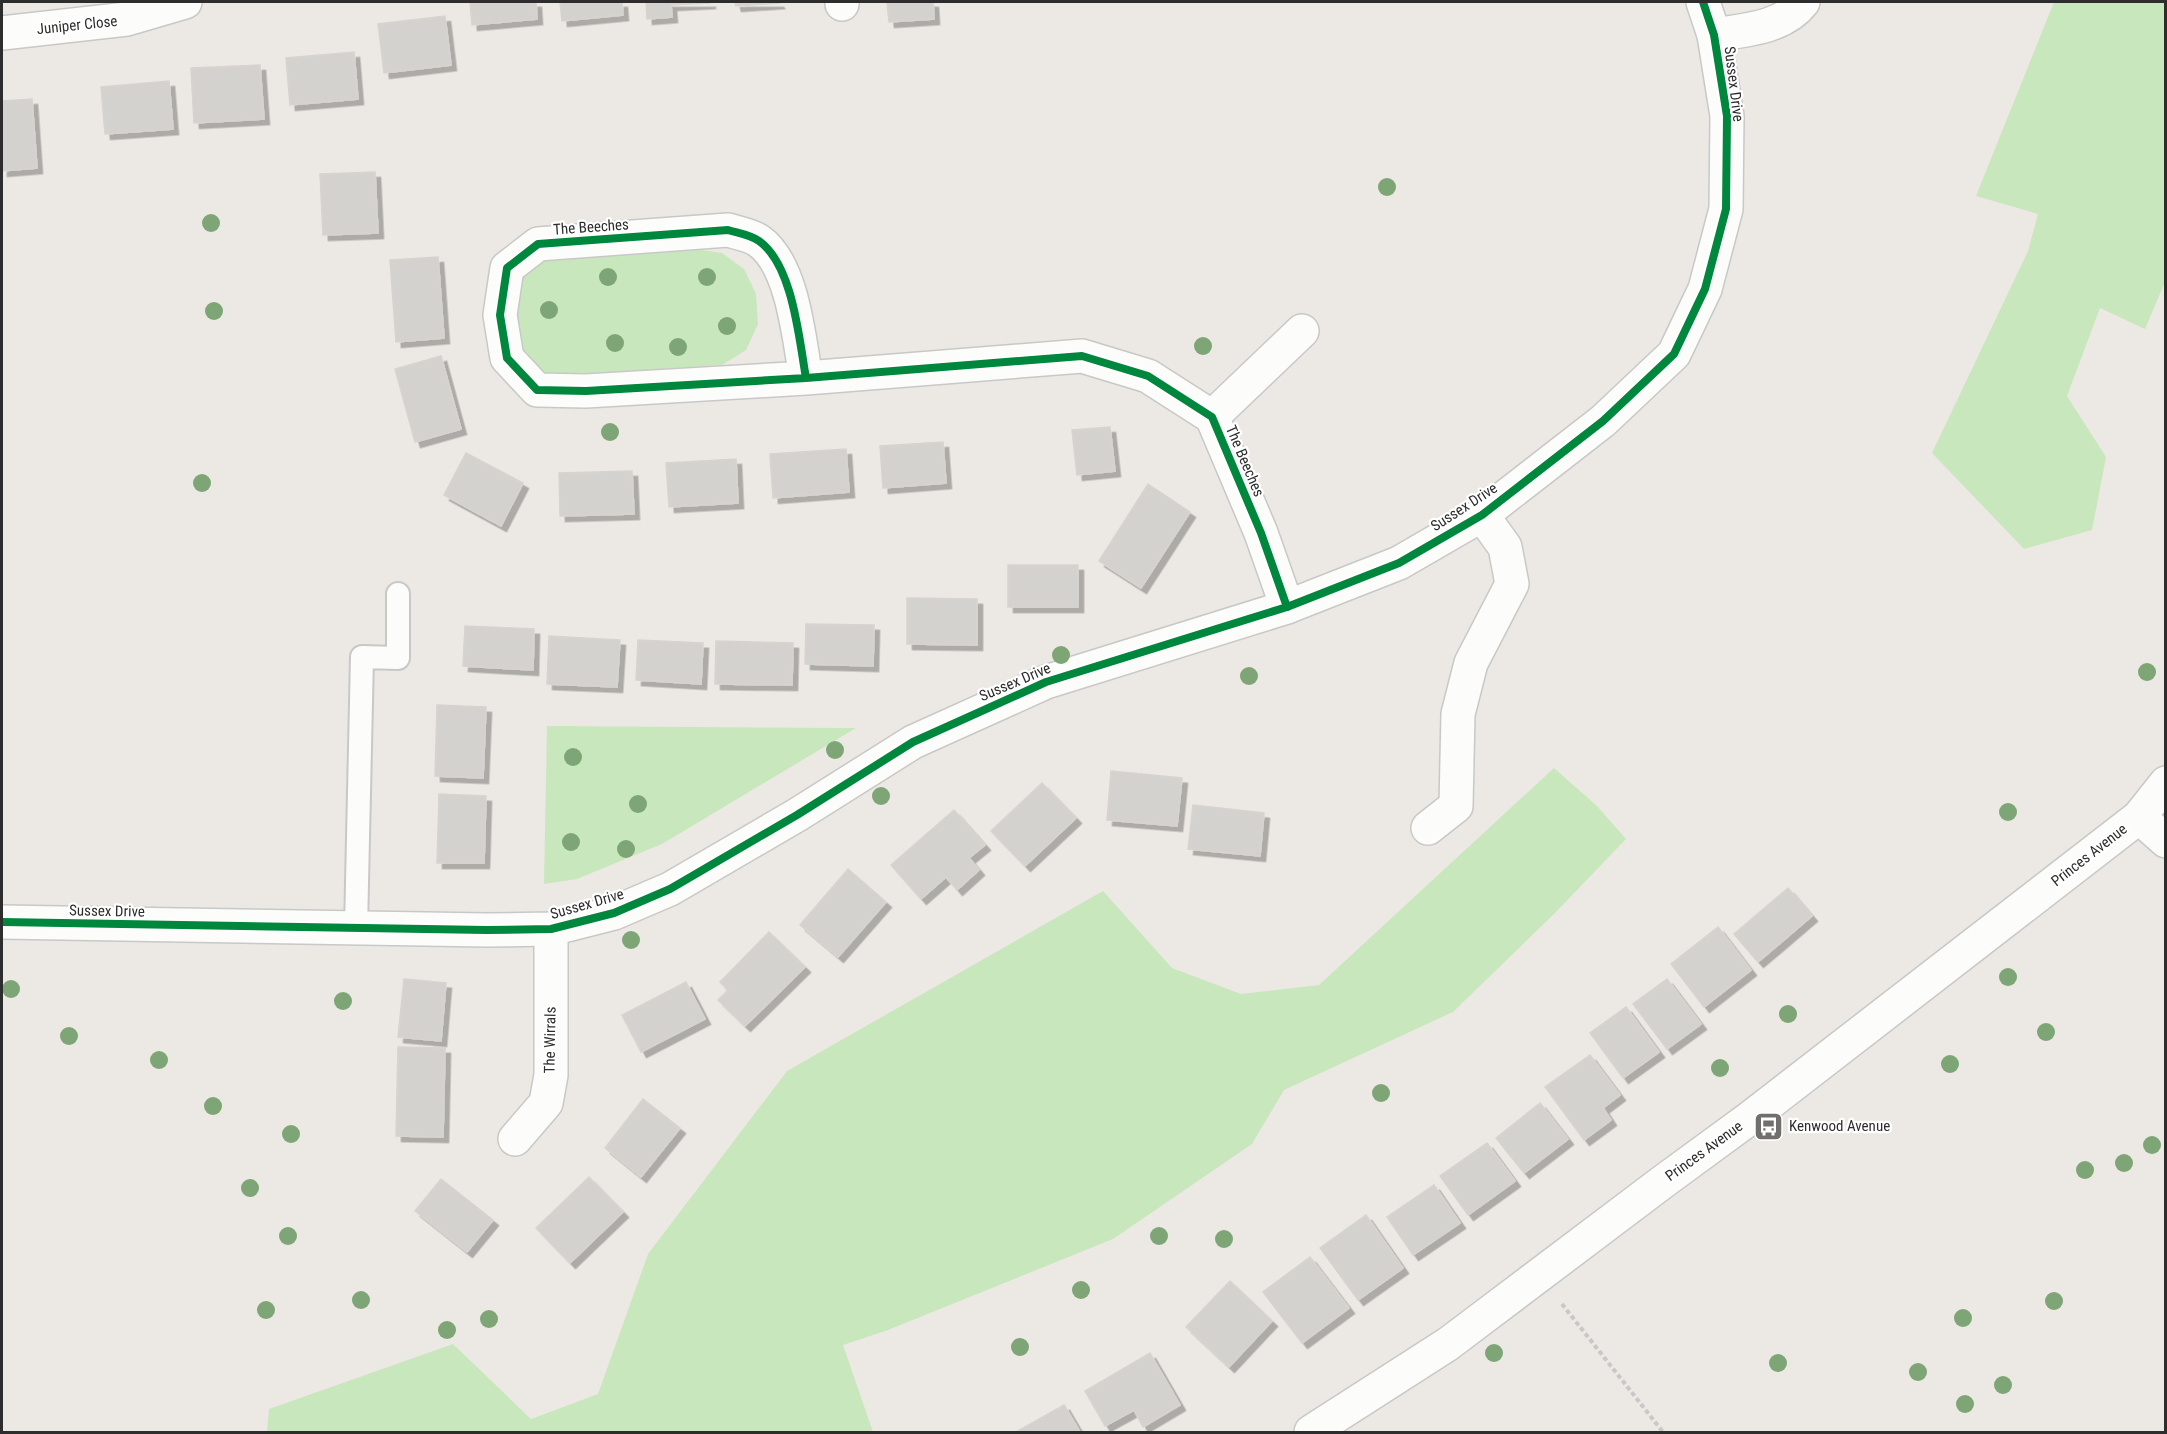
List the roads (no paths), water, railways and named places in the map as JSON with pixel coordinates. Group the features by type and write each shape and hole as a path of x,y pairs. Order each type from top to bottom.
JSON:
{"street":[{"name":"Juniper Close","path":"2,33 127,19 185,2"},
{"name":"Sussex Drive","path":"2,922 487,930 551,928 614,913 670,889 914,742 1046,682 1287,607 1399,563 1482,515 1603,422 1674,354 1705,289 1726,209 1727,116 1714,35 1703,2"},
{"name":"Sussex Drive","path":"1714,35 1763,26 1785,19 1803,2"},
{"name":"The Beeches","path":"806,378 791,296 774,256 758,240 728,230 538,244 507,268 500,315 507,358 537,390 586,391 806,378 921,367 1082,356 1148,376 1212,417 1261,533 1287,607"},
{"name":"The Beeches","path":"1212,417 1302,331"},
{"name":"Sussex Drive","path":"1428,828 1456,806 1458,714 1471,663 1512,584 1505,548 1482,515"},
{"name":"Princes Avenue","path":"1311,1432 1448,1344 1750,1118 2139,817 2166,783"},
{"path":"2139,817 2166,841"},
{"name":"The Wirrals","path":"515,1139 546,1103 548,1094 551,1075 551,928"}],"lane":[{"path":"356,928 362,657 398,658 398,594"}],"place":[{"name":"Kenwood Avenue","path":"1768,1126"}]}
